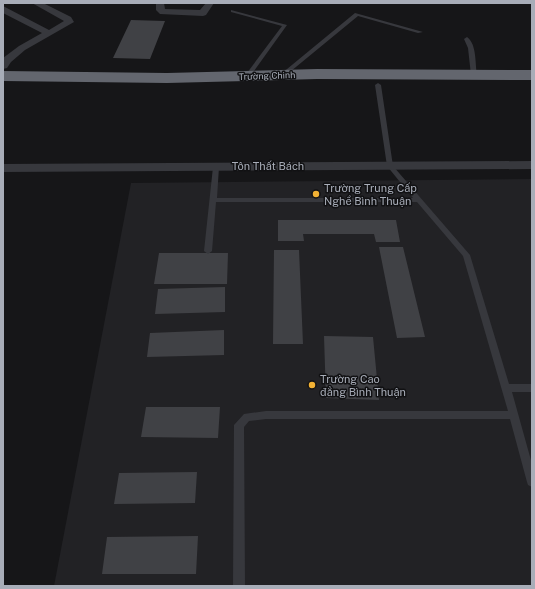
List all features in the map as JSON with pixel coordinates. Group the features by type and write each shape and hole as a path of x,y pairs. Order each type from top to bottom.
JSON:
{"highway":[{"name":"Trường Chinh","path":"3,76 167,78 283,75 532,75"},
{"name":"Trường Chinh","path":"3,87 378,84 532,88"}],"street":[{"path":"3,66 7,60 22,48 69,22 68,19 36,3"},
{"path":"160,3 160,10 163,12 203,13 210,3"},
{"path":"3,9 48,33"},
{"name":"Tôn Thất Bách","path":"3,168 532,164"}],"lane":[{"path":"233,11 285,25 247,77"},
{"path":"283,75 357,14 420,32"},
{"path":"467,39 471,48 474,75"},
{"path":"378,84 390,166 466,254 514,415 532,482"},
{"path":"208,251 216,167"},
{"path":"212,200 419,200"},
{"path":"506,388 532,388"},
{"path":"239,586 239,425 247,417 266,415 514,415"}],"shaded area":[{"name":"Trường Cao đẳng Bình Thuận","path":"532,179 532,586 54,586 131,183"}],"building":[{"path":"131,20 165,21 150,59 113,58"},
{"path":"278,220 396,220 400,242 376,242 374,234 303,234 304,241 278,241"},
{"path":"379,247 403,247 425,337 397,338"},
{"path":"274,250 299,250 303,344 273,344"},
{"path":"159,253 228,253 227,284 154,284"},
{"path":"225,287 225,312 155,314 158,289"},
{"path":"224,330 224,355 147,357 150,333"},
{"path":"324,336 373,337 379,400 326,398"},
{"path":"146,407 220,407 218,438 141,437"},
{"path":"197,472 195,503 114,504 119,473"},
{"path":"198,536 196,574 102,574 107,537"}],"place":[{"name":"Trường Trung Cấp Nghề Bình Thuận","path":"316,194"},
{"name":"Trường Cao đẳng Bình Thuận","path":"312,385"}]}
